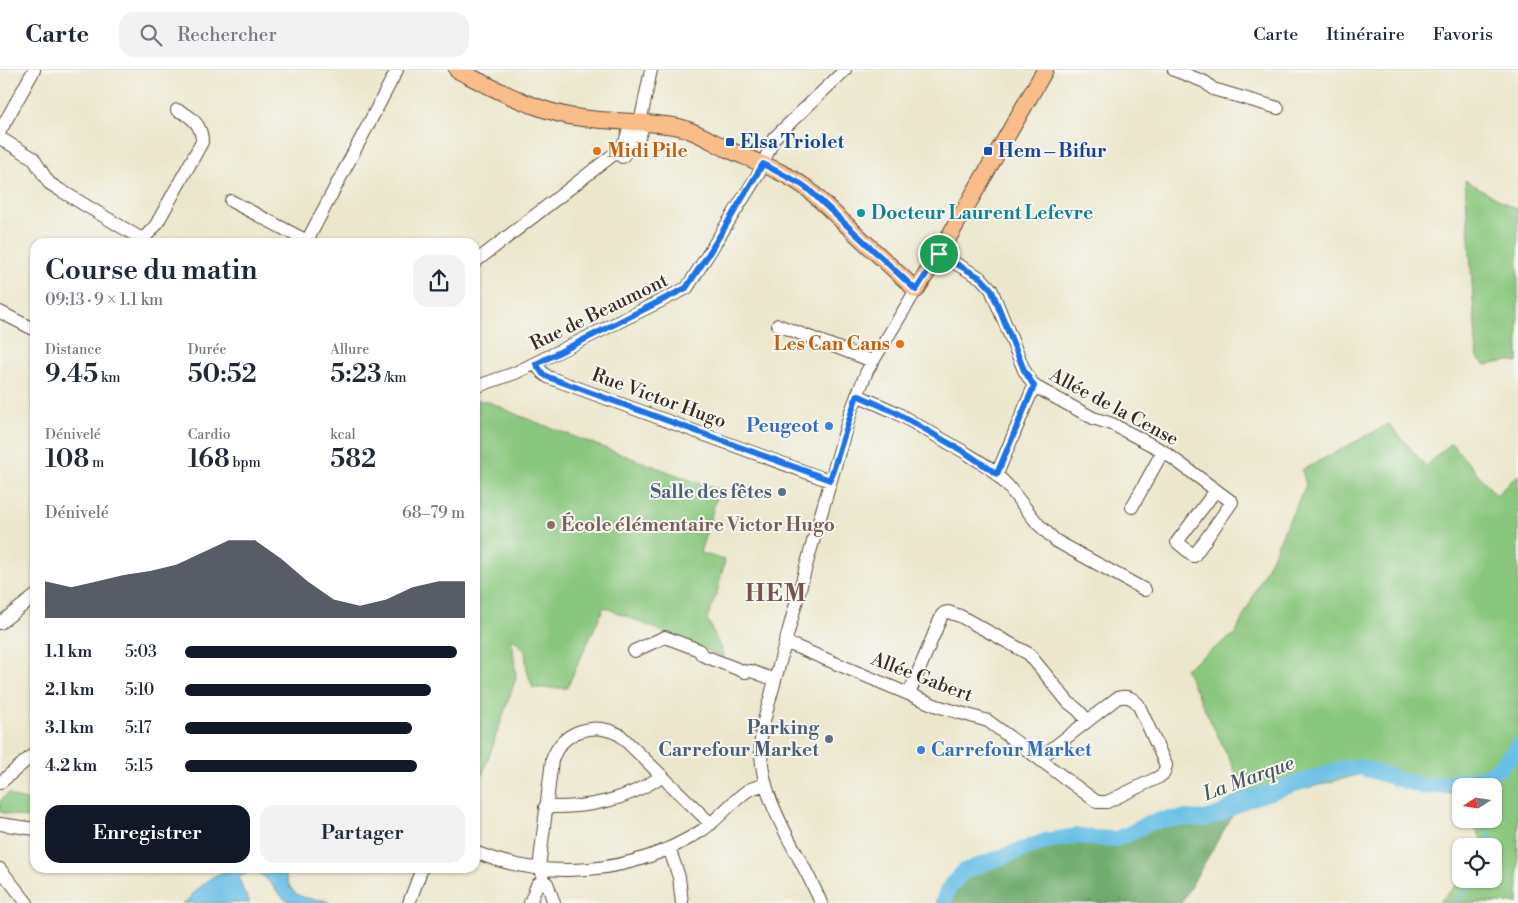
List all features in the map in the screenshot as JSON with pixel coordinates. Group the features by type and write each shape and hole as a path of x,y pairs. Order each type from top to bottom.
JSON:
{"main road":[{"path":"457,70 521,100 559,114 580,118 686,129 763,164 808,189 916,290 939,254 1045,70"}],"street":[{"path":"0,131 34,70"},
{"path":"309,238 397,70"},
{"path":"480,258 627,152 639,137 639,123 651,70"},
{"name":"Rue de Beaumont","path":"480,385 536,364 686,288 763,164 771,143 777,134 845,70"},
{"path":"1174,70 1205,76 1213,89 1278,108"},
{"path":"0,138 33,158 49,183 140,238 146,236 156,225 202,142 199,129 189,115 177,110"},
{"path":"231,201 301,238"},
{"name":"Allée de la Cense","path":"939,254 981,278 991,289 1024,370 1034,386 1093,418 1112,424 1163,452 1216,490 1232,502 1194,556 1177,542 1216,490"},
{"path":"821,903 777,817 765,785 761,765 761,736 830,480 857,395 872,361 916,290"},
{"path":"0,312 30,327"},
{"path":"778,325 872,361"},
{"name":"Rue Victor Hugo","path":"536,364 543,374 548,377 830,480"},
{"path":"997,474 1034,386"},
{"path":"857,395 895,412 966,453 997,474 1038,524 1056,541 1145,590"},
{"path":"1132,507 1163,452"},
{"path":"0,623 30,600"},
{"path":"909,694 942,615 948,612 960,616 1025,652 1068,702 1088,721"},
{"path":"634,651 664,637 699,650 702,655 736,669 745,672 751,671 775,680"},
{"name":"Allée Gabert","path":"785,642 942,708 988,721 1094,801 1100,803 1107,802 1159,777 1166,769 1165,760 1138,704 1133,699 1124,696 1117,698 1039,759"},
{"path":"530,903 541,873 545,806 553,755 571,735 582,730 602,729 620,735 710,824"},
{"path":"0,783 30,757"},
{"path":"545,806 572,807 596,804 635,792 662,776"},
{"path":"480,854 541,873 600,868 636,860 669,848 696,834 747,792 765,785"},
{"path":"0,824 30,828"},
{"path":"669,848 678,877 682,903"},
{"path":"0,869 27,903"},
{"path":"409,903 420,873"},
{"path":"541,873 547,883 554,903"}],"green space":[{"path":"1465,180 1518,210 1518,363 1508,361 1485,365 1477,357"},
{"path":"480,401 494,404 525,418 719,490 700,553 725,560 717,593 707,618 725,658 604,607 567,688 533,688 527,671 525,651 512,638 516,678 480,782"},
{"path":"1389,424 1426,466 1451,443 1496,495 1518,475 1518,903 1441,903 1440,901 1453,888 1502,888 1502,838 1481,838 1475,828 1502,828 1502,778 1452,778 1452,793 1421,792 1366,773 1272,797 1235,811 1244,789 1185,669 1235,634 1306,485 1302,470"},
{"path":"1244,790 1235,811 1181,903 936,903 952,874 983,858 1068,832 1098,835 1116,834 1165,815 1212,812"},
{"path":"9,793 13,797 30,801 30,819 0,812 0,801"}],"water":[{"path":"221,873 248,873 239,877 250,903 185,903 214,876"},
{"path":"257,873 285,873 289,886 300,896 324,900 330,903 293,903 287,901"}],"waterway":[{"name":"La Marque","path":"943,903 948,889 964,871 1046,841 1077,836 1116,839 1146,824 1160,820 1205,819 1220,814 1246,800 1341,769 1360,767 1425,787 1480,778 1492,773 1502,765 1518,745"},
{"path":"1484,828 1491,838"},
{"path":"1455,903 1468,888"}],"place":[{"name":"Elsa Triolet","path":"730,142"},
{"name":"Midi Pile","path":"597,151"},
{"name":"Hem – Bifur","path":"988,151"},
{"name":"Docteur Laurent Lefevre","path":"861,213"},
{"name":"Les Can Cans","path":"900,344"},
{"name":"Peugeot","path":"829,426"},
{"name":"Salle des fêtes","path":"782,492"},
{"name":"École élémentaire Victor Hugo","path":"551,525"},
{"name":"Parking Carrefour Market","path":"829,739"},
{"name":"Carrefour Market","path":"921,750"}],"district":[{"name":"HEM","path":"776,594"}],"route":[{"path":"763,164 808,189 916,290 939,254 981,278 991,289 1024,370 1034,386 997,474 966,453 895,412 857,395 830,480 548,377 539,370 536,364 682,291 690,285 763,164"}]}
